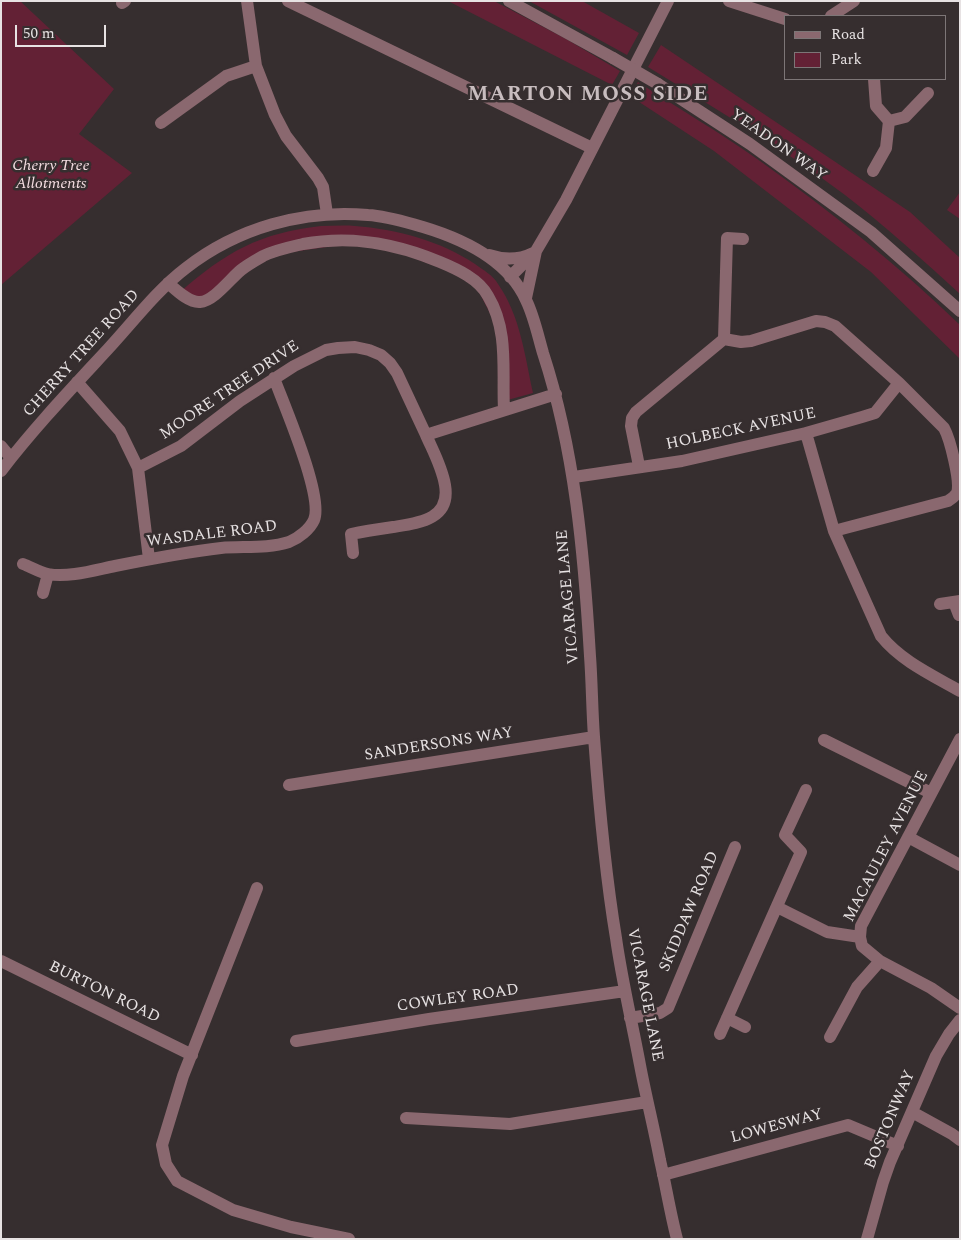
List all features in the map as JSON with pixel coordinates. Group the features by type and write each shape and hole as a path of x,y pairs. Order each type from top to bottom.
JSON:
{"street":[{"path":"247,1 256,66 281,127 323,187 327,214"},
{"path":"288,1 592,148"},
{"name":"YEADON WAY","path":"509,1 658,84 750,144 864,227 960,310"},
{"path":"510,277 536,251 566,200 668,1"},
{"path":"729,1 784,19"},
{"path":"834,15 851,8"},
{"path":"161,123 226,76 256,66"},
{"path":"873,171 886,148 889,121 876,106 874,80"},
{"path":"889,121 905,118 928,93"},
{"name":"CHERRY TREE ROAD","path":"1,471 77,382 168,283 203,256 244,234 267,225 327,214 370,215 391,218 440,232 466,243 484,254 510,277"},
{"path":"639,466 631,426 632,418 636,412 724,339 727,238 743,239"},
{"path":"168,283 194,302 202,302 213,296 241,269 264,256 288,247 312,242 341,239 368,241 421,254 460,271 487,294 496,312 503,339 504,410"},
{"path":"484,254 506,259 520,258 536,251"},
{"path":"526,298 536,251"},
{"name":"VICARAGE LANE","path":"510,277 526,298 556,394 574,477 586,591 594,737 608,886 630,1018 677,1239"},
{"path":"724,339 741,342 751,341 816,321 835,326 899,383 944,428 950,437 959,485 957,493 948,501 834,530"},
{"name":"MOORE TREE DRIVE","path":"138,468 181,446 206,429 234,405 274,378 315,354 326,350 355,347 368,350 386,358 394,368 442,471 446,486 444,503 433,517 420,523 351,534 353,553"},
{"name":"WASDALE ROAD","path":"23,564 48,574 76,574 149,559 220,548 275,545 291,541 303,534 312,525 316,511 314,491 274,378"},
{"path":"77,382 120,431 138,468 149,559"},
{"name":"HOLBECK AVENUE","path":"574,477 682,461 806,433 875,413 899,383"},
{"path":"426,435 556,394"},
{"path":"806,433 834,530 881,636 903,658 960,691"},
{"path":"1,446 11,458"},
{"path":"43,593 48,574"},
{"path":"940,604 957,601 958,615"},
{"name":"SANDERSONS WAY","path":"289,785 594,737"},
{"name":"MACAULEY AVENUE","path":"960,739 861,926 860,937 862,946 880,961 931,988 960,1008"},
{"path":"824,740 931,793"},
{"path":"720,1034 801,852 785,835 806,790"},
{"path":"908,838 960,865"},
{"name":"SKIDDAW ROAD","path":"630,1018 660,1013 668,1008 735,847"},
{"path":"257,888 192,1055 162,1145 166,1164 177,1181 233,1210 290,1233 349,1239"},
{"path":"777,907 827,932 860,937"},
{"name":"BURTON ROAD","path":"1,961 192,1055"},
{"path":"830,1037 857,987 880,961"},
{"name":"COWLEY ROAD","path":"296,1041 429,1019 625,991"},
{"path":"727,1018 745,1027"},
{"name":"BOSTONWAY","path":"867,1239 882,1182 936,1056 960,1020"},
{"path":"406,1118 510,1124 647,1102"},
{"path":"912,1112 960,1140"},
{"name":"LOWESWAY","path":"663,1174 848,1125 898,1146"}],"green space":[{"name":"Cherry Tree Allotments","path":"1,1 20,1 114,89 79,134 132,173 1,285"},
{"path":"448,1 494,1 566,39 620,71 612,85"},
{"path":"529,1 582,1 639,33 627,55"},
{"path":"661,45 910,212 960,258 960,294 845,195 748,129 648,67"},
{"path":"638,82 760,161 838,219 888,260 960,325 960,359 871,272 714,151 630,96"},
{"path":"960,192 960,219 947,210"},
{"path":"321,226 371,228 402,233 448,249 488,273 496,281 505,296 517,322 533,393 504,401 503,339 473,280 368,241 264,256 208,300 180,292 228,255 261,239 299,229"}],"district":[{"name":"MARTON MOSS SIDE","path":"588,96"}]}
